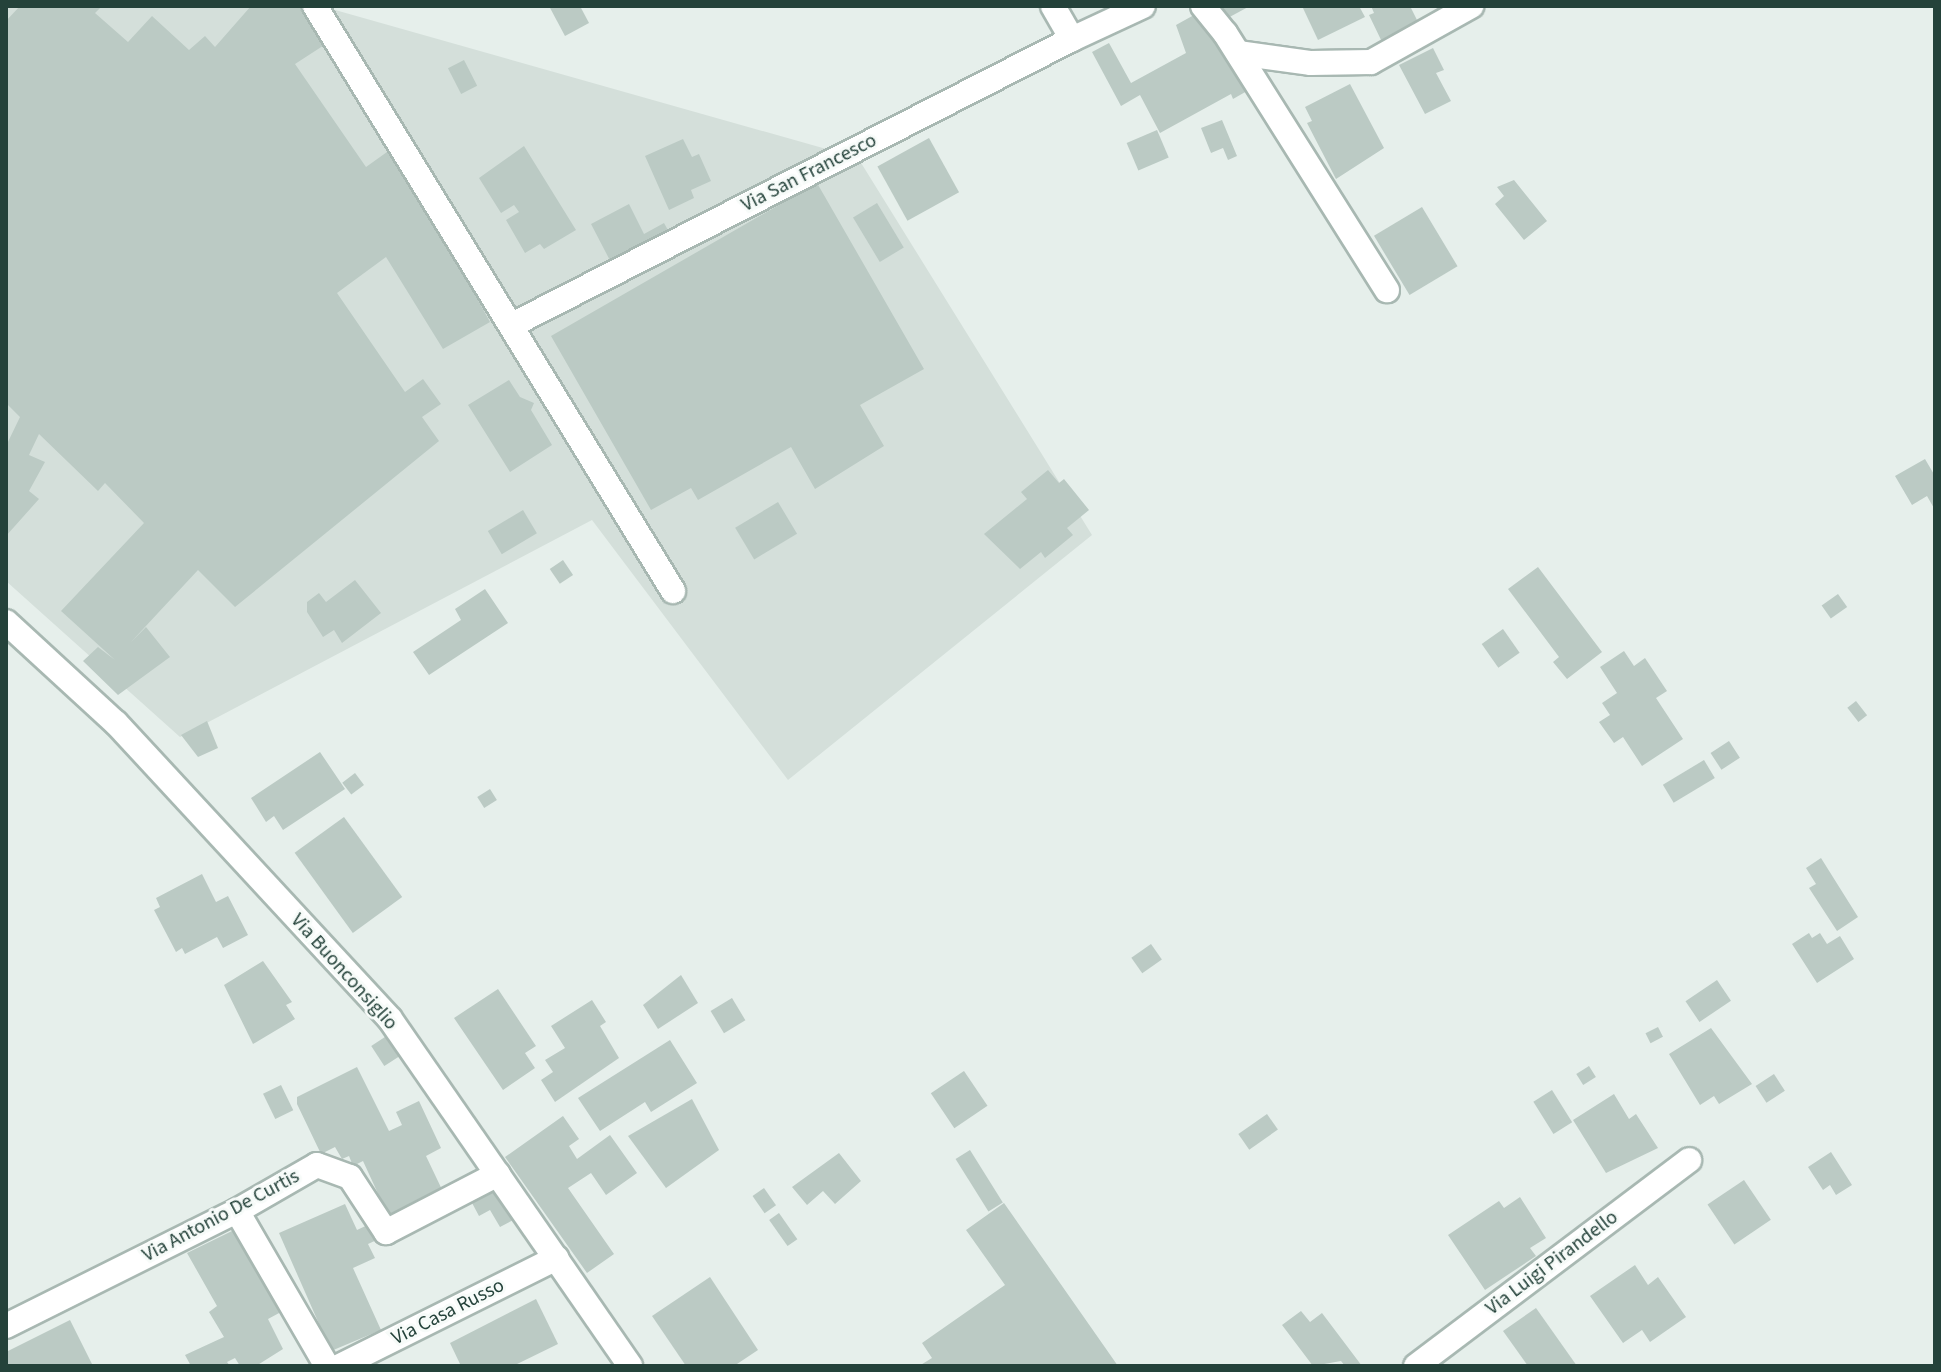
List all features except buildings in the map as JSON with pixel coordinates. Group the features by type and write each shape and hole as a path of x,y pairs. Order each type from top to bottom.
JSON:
{"street":[{"path":"315,6 673,591"},
{"path":"1053,6 1072,39"},
{"name":"Via San Francesco","path":"512,325 1072,39 1143,6"},
{"path":"1203,6 1238,53 1387,290"},
{"path":"1238,53 1311,63 1371,62 1471,6"},
{"name":"Via Buonconsiglio","path":"6,622 116,723 390,1019 630,1366"},
{"name":"Via Luigi Pirandello","path":"1416,1366 1689,1160"},
{"name":"Via Antonio De Curtis","path":"6,1326 237,1211 317,1165 329,1166 350,1177 386,1232 498,1174"},
{"path":"237,1211 327,1366"},
{"name":"Via Casa Russo","path":"340,1366 557,1258"}],"shaded area":[{"path":"6,6 321,6 858,158 1092,535 788,780 592,520 180,737 6,581"}]}
